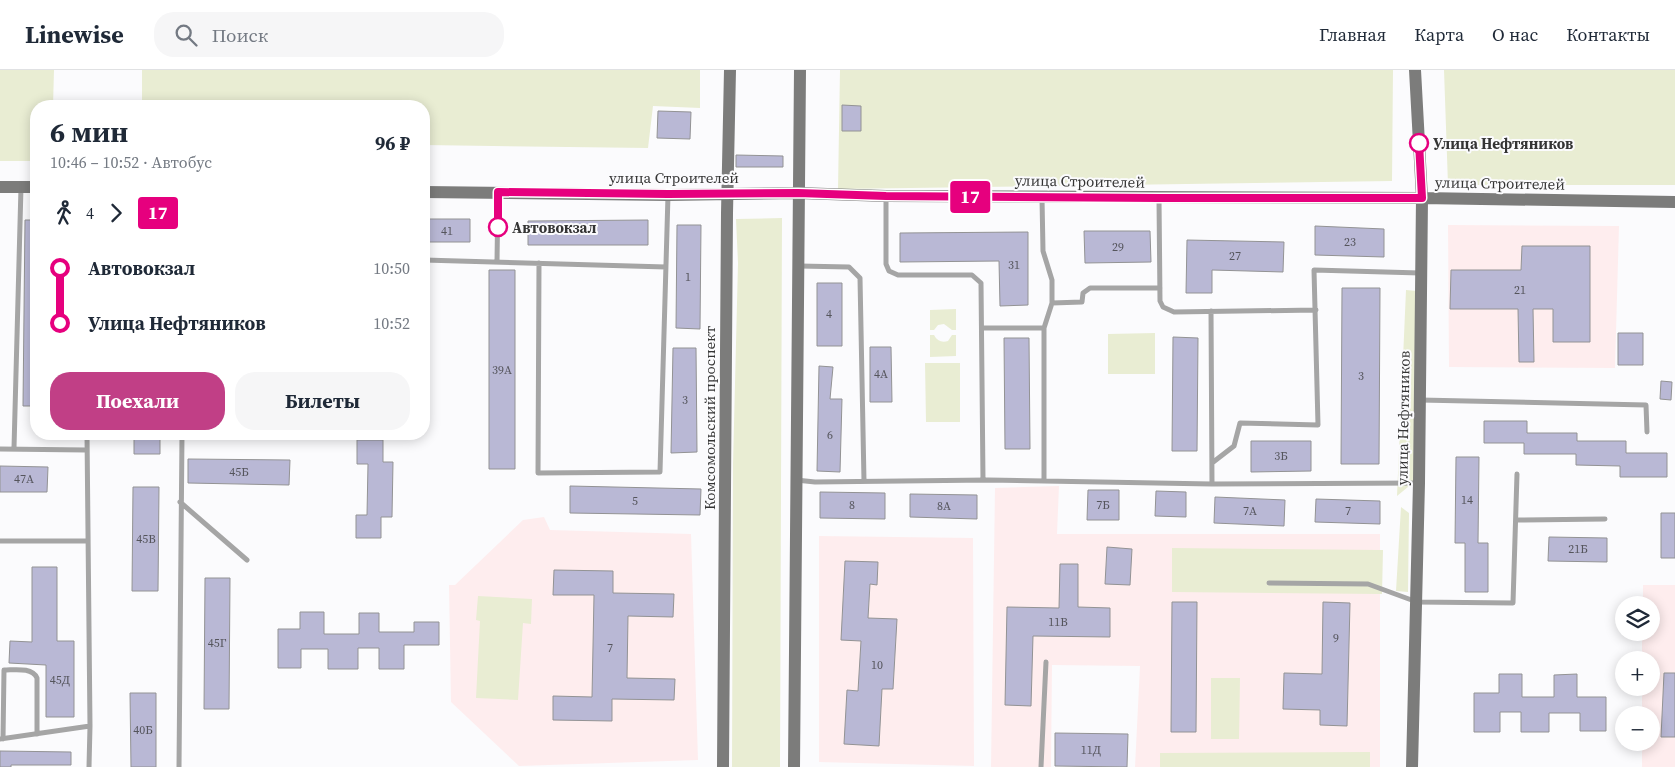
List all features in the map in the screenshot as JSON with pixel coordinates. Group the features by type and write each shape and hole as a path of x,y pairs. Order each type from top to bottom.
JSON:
{"main road":[{"name":"Комсомольский проспект","path":"723,767 727,194 730,70"},
{"path":"794,767 800,70"},
{"name":"улица Нефтяников","path":"1412,767 1417,602 1422,198 1415,70"},
{"path":"0,187 30,187"},
{"name":"улица Строителей","path":"430,192 798,193 886,196 1159,198 1422,198 1675,202"}],"lane":[{"path":"14,448 22,187"},
{"path":"498,192 498,262"},
{"path":"540,263 538,473 660,472 668,194"},
{"path":"886,196 886,264 889,271 898,275 972,275 982,285 983,480"},
{"path":"1042,197 1043,251 1052,280 1052,303 1044,328 1044,481"},
{"path":"1159,198 1160,300 1167,310 1316,310"},
{"path":"430,260 666,267"},
{"path":"798,266 849,267 860,278 864,481"},
{"path":"1212,463 1234,446 1240,423 1318,425 1314,270 1421,273"},
{"path":"1052,303 1082,302 1083,293 1090,288 1160,288"},
{"path":"1211,311 1212,484"},
{"path":"982,328 1044,328"},
{"path":"1420,400 1646,405 1646,432"},
{"path":"87,440 89,767"},
{"path":"179,767 182,440"},
{"path":"0,448 86,450"},
{"path":"1269,583 1368,584 1417,602 1513,603 1517,474"},
{"path":"796,480 815,482 983,480 1212,484 1419,483"},
{"path":"180,502 247,560"},
{"path":"1517,520 1605,519"},
{"path":"0,541 88,541"},
{"path":"1041,767 1046,662"},
{"path":"37,734 37,678 35,673 30,670 4,670 2,739 37,734 90,726"}],"shaded area":[{"path":"1448,225 1619,226 1615,368 1449,367"},
{"path":"1059,486 1057,534 1380,534 1380,767 1135,767 1140,666 1052,665 1051,767 991,767 995,488"},
{"path":"544,517 550,530 691,534 698,760 519,766 451,702 449,585 455,585 523,520"},
{"path":"819,536 973,538 974,766 819,762"},
{"path":"1643,585 1675,585 1675,767 1642,767 1642,751 1660,751 1660,706 1642,706 1642,696 1660,696 1660,651 1642,651 1642,641 1660,641 1660,596 1643,596"}],"green space":[{"path":"0,70 54,70 53,100 30,100 30,161 0,161"},
{"path":"142,70 700,70 700,108 653,106 648,148 430,145 430,100 142,100"},
{"path":"840,70 1393,70 1392,181 838,189"},
{"path":"1444,70 1675,70 1675,185 1448,185"},
{"path":"782,218 780,767 732,767 733,464 738,263 736,219"},
{"path":"1406,290 1417,291 1414,482 1397,496"},
{"path":"956,309 956,330 952,330 944,324 938,325 934,330 930,330 930,310"},
{"path":"1155,333 1155,374 1108,374 1108,334"},
{"path":"930,335 934,335 938,340 944,342 948,341 952,335 956,335 956,356 930,357"},
{"path":"925,363 960,363 960,422 926,422"},
{"path":"1401,507 1409,513 1408,592 1396,591"},
{"path":"1172,548 1383,550 1382,594 1172,592"},
{"path":"478,596 532,599 531,624 523,623 518,700 476,698 480,621 476,620"},
{"path":"1211,678 1240,678 1239,739 1211,739"},
{"path":"1370,752 1370,767 1160,767 1160,753"}],"building":[{"path":"842,105 861,106 861,131 842,131"},
{"path":"658,111 691,112 690,139 657,138"},
{"path":"736,155 783,156 783,167 736,167"},
{"path":"430,219 470,219 470,242 430,242"},
{"path":"25,220 30,220 30,406 23,406"},
{"path":"648,220 648,245 528,245 528,221"},
{"path":"677,225 701,225 700,329 676,328"},
{"path":"1315,226 1384,229 1384,257 1315,255"},
{"path":"1084,231 1150,231 1151,262 1085,263"},
{"path":"1028,232 1028,305 1000,306 999,261 900,262 900,233"},
{"path":"1187,240 1284,242 1283,272 1212,270 1212,293 1186,293"},
{"path":"1522,246 1590,246 1590,342 1553,342 1553,309 1533,309 1534,362 1519,362 1518,309 1450,309 1451,270 1521,270"},
{"path":"489,270 515,270 515,469 489,469"},
{"path":"817,283 842,283 842,346 817,346"},
{"path":"1342,288 1380,288 1379,464 1341,464"},
{"path":"1618,333 1643,333 1643,365 1618,365"},
{"path":"1173,337 1198,338 1197,451 1172,451"},
{"path":"1004,338 1029,338 1030,449 1005,449"},
{"path":"870,347 891,347 892,402 870,402"},
{"path":"673,348 696,348 697,452 671,453"},
{"path":"819,366 833,367 830,399 842,399 840,472 817,471"},
{"path":"1661,381 1672,382 1671,400 1660,399"},
{"path":"1484,421 1527,421 1527,433 1577,433 1577,441 1626,441 1626,453 1667,453 1667,477 1620,477 1620,466 1576,465 1576,454 1524,454 1524,443 1484,443"},
{"path":"134,440 160,440 160,454 134,454"},
{"path":"357,440 383,440 383,462 393,462 392,517 381,517 381,538 356,538 356,515 367,515 368,464 357,464"},
{"path":"1251,441 1311,441 1311,471 1251,472"},
{"path":"1456,457 1479,457 1478,543 1488,543 1488,592 1465,592 1465,543 1455,543"},
{"path":"188,459 290,460 289,485 188,483"},
{"path":"0,466 48,467 47,492 0,492"},
{"path":"570,486 701,489 700,515 570,513"},
{"path":"133,487 159,487 158,591 132,591"},
{"path":"1088,490 1119,490 1119,520 1087,520"},
{"path":"1156,491 1186,492 1186,517 1155,516"},
{"path":"820,492 885,493 885,519 820,518"},
{"path":"910,494 977,495 977,519 910,517"},
{"path":"1215,497 1285,500 1284,526 1214,523"},
{"path":"1316,499 1380,501 1380,524 1315,522"},
{"path":"1661,513 1675,513 1675,558 1661,558"},
{"path":"1549,537 1607,538 1607,562 1548,561"},
{"path":"1107,547 1132,549 1130,585 1105,584"},
{"path":"845,561 878,562 877,585 870,584 868,618 897,619 893,689 882,689 879,746 844,744 847,690 858,691 861,641 841,640"},
{"path":"1060,564 1078,564 1078,607 1110,608 1110,637 1033,636 1031,706 1005,705 1007,607 1059,608"},
{"path":"32,567 57,567 57,641 74,641 74,717 46,717 46,665 9,663 10,641 32,642"},
{"path":"554,570 613,571 613,593 674,594 673,617 628,616 627,678 675,679 674,700 612,699 612,721 553,720 553,696 592,697 594,595 553,595"},
{"path":"205,578 230,578 229,709 204,709"},
{"path":"1172,602 1197,602 1196,732 1171,732"},
{"path":"1323,602 1350,603 1347,726 1320,725 1320,710 1283,709 1284,673 1322,674"},
{"path":"300,612 324,612 324,634 359,634 359,613 379,613 379,632 414,632 414,622 439,622 439,645 404,645 404,669 379,669 379,648 358,648 358,669 328,669 328,649 301,649 301,668 278,668 278,629 300,629"},
{"path":"1664,673 1675,673 1675,737 1661,737"},
{"path":"1499,674 1522,674 1522,697 1554,697 1554,675 1577,674 1577,697 1606,697 1606,731 1580,731 1580,713 1549,713 1549,732 1521,732 1521,712 1500,712 1500,732 1474,732 1474,693 1499,693"},
{"path":"130,693 156,693 156,767 131,767"},
{"path":"1055,733 1128,734 1127,767 1055,766"},
{"path":"0,751 71,752 71,765 11,765 11,767 0,767"}],"bus line":[{"name":"17","path":"498,227 498,192 798,193 886,196 1159,198 1422,198 1419,143"}],"place":[{"name":"Улица Нефтяников","path":"1419,143"},
{"name":"Автовокзал","path":"498,227"}]}
